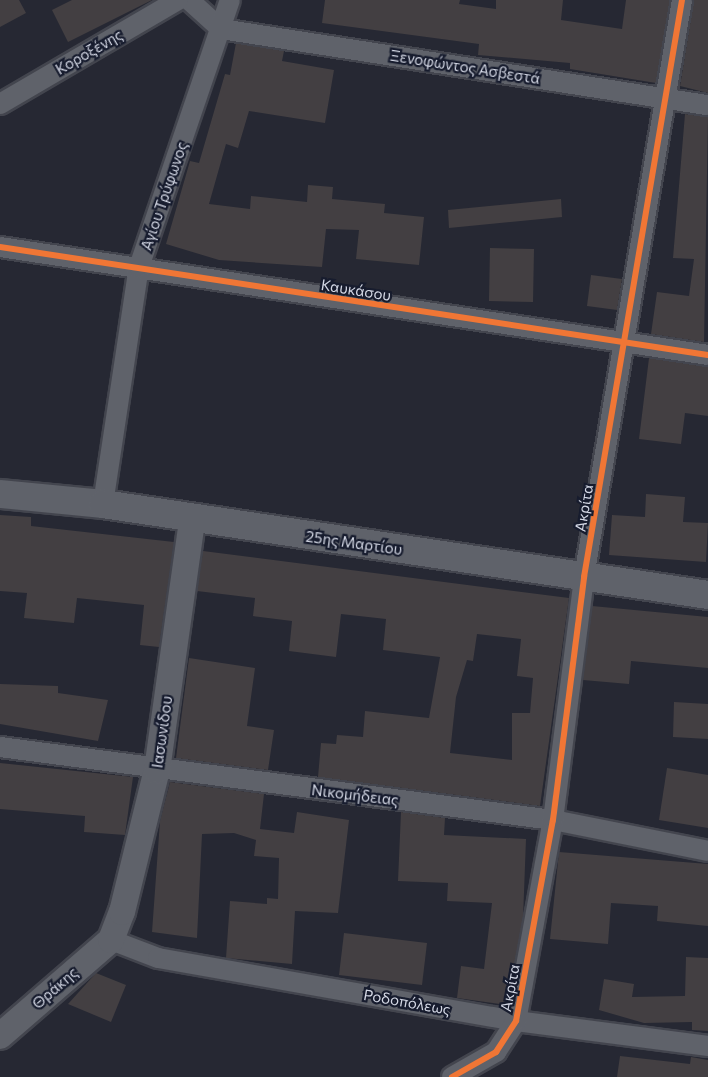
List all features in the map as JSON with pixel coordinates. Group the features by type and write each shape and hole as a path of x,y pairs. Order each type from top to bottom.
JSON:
{"main road":[{"name":"25ης Μαρτίου","path":"0,494 104,504 192,520 708,595"}],"street":[{"name":"Κοροξένης","path":"1,100 178,0"},
{"path":"189,0 221,29"},
{"name":"Αγίου Τρύφωνος","path":"104,504 139,267 230,0"},
{"name":"Ακρίτα","path":"516,1021 553,820 584,577 668,98 682,0"},
{"name":"Ξενοφώντος Ασβεστά","path":"221,29 708,105"},
{"name":"Καυκάσου","path":"0,247 625,345 708,355"},
{"name":"Ιασωνίδου","path":"111,940 157,770 192,520"},
{"name":"Νικομήδειας","path":"0,747 157,770 553,820 708,851"},
{"name":"Ροδοπόλεως","path":"111,940 158,958 516,1021 708,1046"},
{"name":"Θράκης","path":"0,1036 111,940"},
{"path":"452,1077 496,1052 516,1021"}],"building":[{"path":"0,0 19,0 26,13 0,27"},
{"path":"72,0 152,0 68,42 52,10"},
{"path":"325,0 460,0 459,4 496,9 496,0 563,0 561,20 622,29 626,0 670,0 656,83 570,69 570,63 478,55 479,44 322,23"},
{"path":"694,0 708,0 708,93 680,86"},
{"path":"236,43 284,51 282,61 334,70 325,123 249,111 238,148 226,144 209,204 250,209 251,196 307,202 308,185 333,187 332,199 385,204 384,213 424,217 419,265 356,259 359,230 326,229 322,267 219,260 166,244 190,161 199,163 225,74 230,75"},
{"path":"685,114 708,117 704,342 651,334 657,292 689,296 694,259 673,258"},
{"path":"561,199 562,217 449,228 448,210"},
{"path":"490,248 534,249 533,302 489,301"},
{"path":"591,275 622,279 617,310 587,306"},
{"path":"649,358 708,367 708,416 685,413 681,444 639,439"},
{"path":"646,494 685,497 683,522 708,523 706,562 609,555 612,515 645,517"},
{"path":"0,515 31,517 31,526 174,542 159,647 140,645 144,605 77,598 74,623 24,618 27,593 0,591"},
{"path":"203,551 569,598 540,806 318,777 321,743 336,744 337,735 363,737 365,711 429,718 440,657 383,650 386,619 341,614 336,657 289,651 292,621 253,616 255,598 197,591","holes":["477,634 521,639 517,676 533,678 530,713 512,713 512,760 450,753 456,697 467,660 473,661"]},
{"path":"592,606 708,617 708,668 631,661 629,684 583,680"},
{"path":"189,658 255,668 247,726 274,730 268,770 176,758"},
{"path":"0,684 58,686 58,693 108,700 98,741 0,724"},
{"path":"674,702 708,704 708,739 673,737"},
{"path":"0,763 133,777 125,835 84,832 85,816 0,809"},
{"path":"667,768 708,775 708,828 659,820"},
{"path":"170,782 264,794 260,829 294,833 297,812 349,820 338,913 295,911 292,964 226,958 230,901 267,904 267,898 278,899 279,858 254,856 256,840 234,833 202,834 197,938 152,932 160,821"},
{"path":"401,812 445,818 444,835 526,839 523,919 507,1005 457,998 461,966 484,969 492,903 447,901 448,883 398,881"},
{"path":"559,852 708,864 708,926 657,921 658,906 611,903 608,944 550,939"},
{"path":"344,933 427,943 422,985 339,975"},
{"path":"686,957 708,958 708,1031 692,1030 692,1022 644,1023 599,1010 604,979 634,984 632,997 685,996"},
{"path":"96,973 126,985 111,1022 68,1004"},
{"path":"620,1056 690,1064 691,1057 708,1060 708,1077 617,1077"}],"cycle path":[{"path":"452,1077 496,1052 516,1021 553,820 584,577 682,0"},
{"path":"0,247 708,355"}]}
